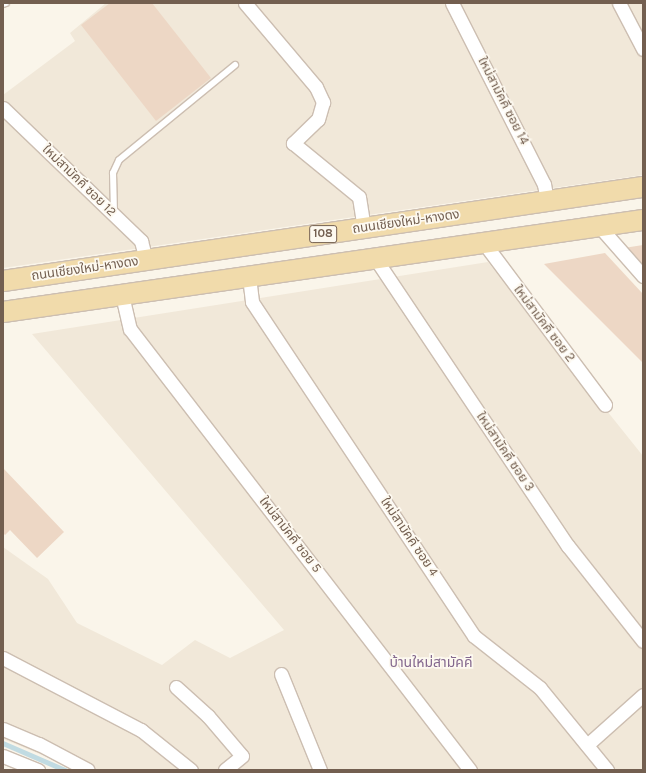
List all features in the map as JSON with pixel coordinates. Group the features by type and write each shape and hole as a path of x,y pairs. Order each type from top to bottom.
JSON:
{"main road":[{"name":"ถนนเชียงใหม่-หางดง","path":"3,281 643,188"},
{"path":"3,312 643,220"}],"street":[{"path":"245,3 316,87 323,102 318,119 293,143 359,197 364,228"},
{"name":"ใหม่สามัคคี ซอย 14","path":"452,3 544,184 548,201"},
{"path":"619,3 643,50"},
{"name":"ใหม่สามัคคี ซอย 12","path":"3,108 141,241 146,260"},
{"path":"599,226 643,276"},
{"name":"ใหม่สามัคคี ซอย 2","path":"484,243 605,405"},
{"name":"ใหม่สามัคคี ซอย 3","path":"375,258 568,546 643,640"},
{"name":"ใหม่สามัคคี ซอย 4","path":"249,277 252,302 474,636 540,688 607,770"},
{"name":"ใหม่สามัคคี ซอย 5","path":"122,295 130,329 470,770"},
{"path":"3,658 141,730 191,770"},
{"path":"281,674 320,770"},
{"path":"176,687 208,716 242,756 225,770"},
{"path":"587,745 643,695"},
{"path":"3,729 39,744 88,770"},
{"path":"3,756 38,770"}],"lane":[{"path":"114,214 113,173 119,160 235,65"}],"shaded area":[{"path":"106,3 643,3 643,175 3,268 3,95 75,41 70,33"},
{"path":"488,262 643,456 643,770 79,770 3,739 3,547 48,579 77,623 162,665 195,640 230,658 284,630 32,334"}],"building":[{"path":"110,3 152,3 211,78 156,121 81,25"},
{"path":"643,245 643,269 624,248"},
{"path":"605,253 643,294 643,363 544,264"},
{"path":"3,468 64,532 37,558 10,530 5,535 3,533"}],"waterway":[{"path":"3,743 65,770"}],"district":[{"name":"บ้านใหม่สามัคคี","path":"431,663"}]}
